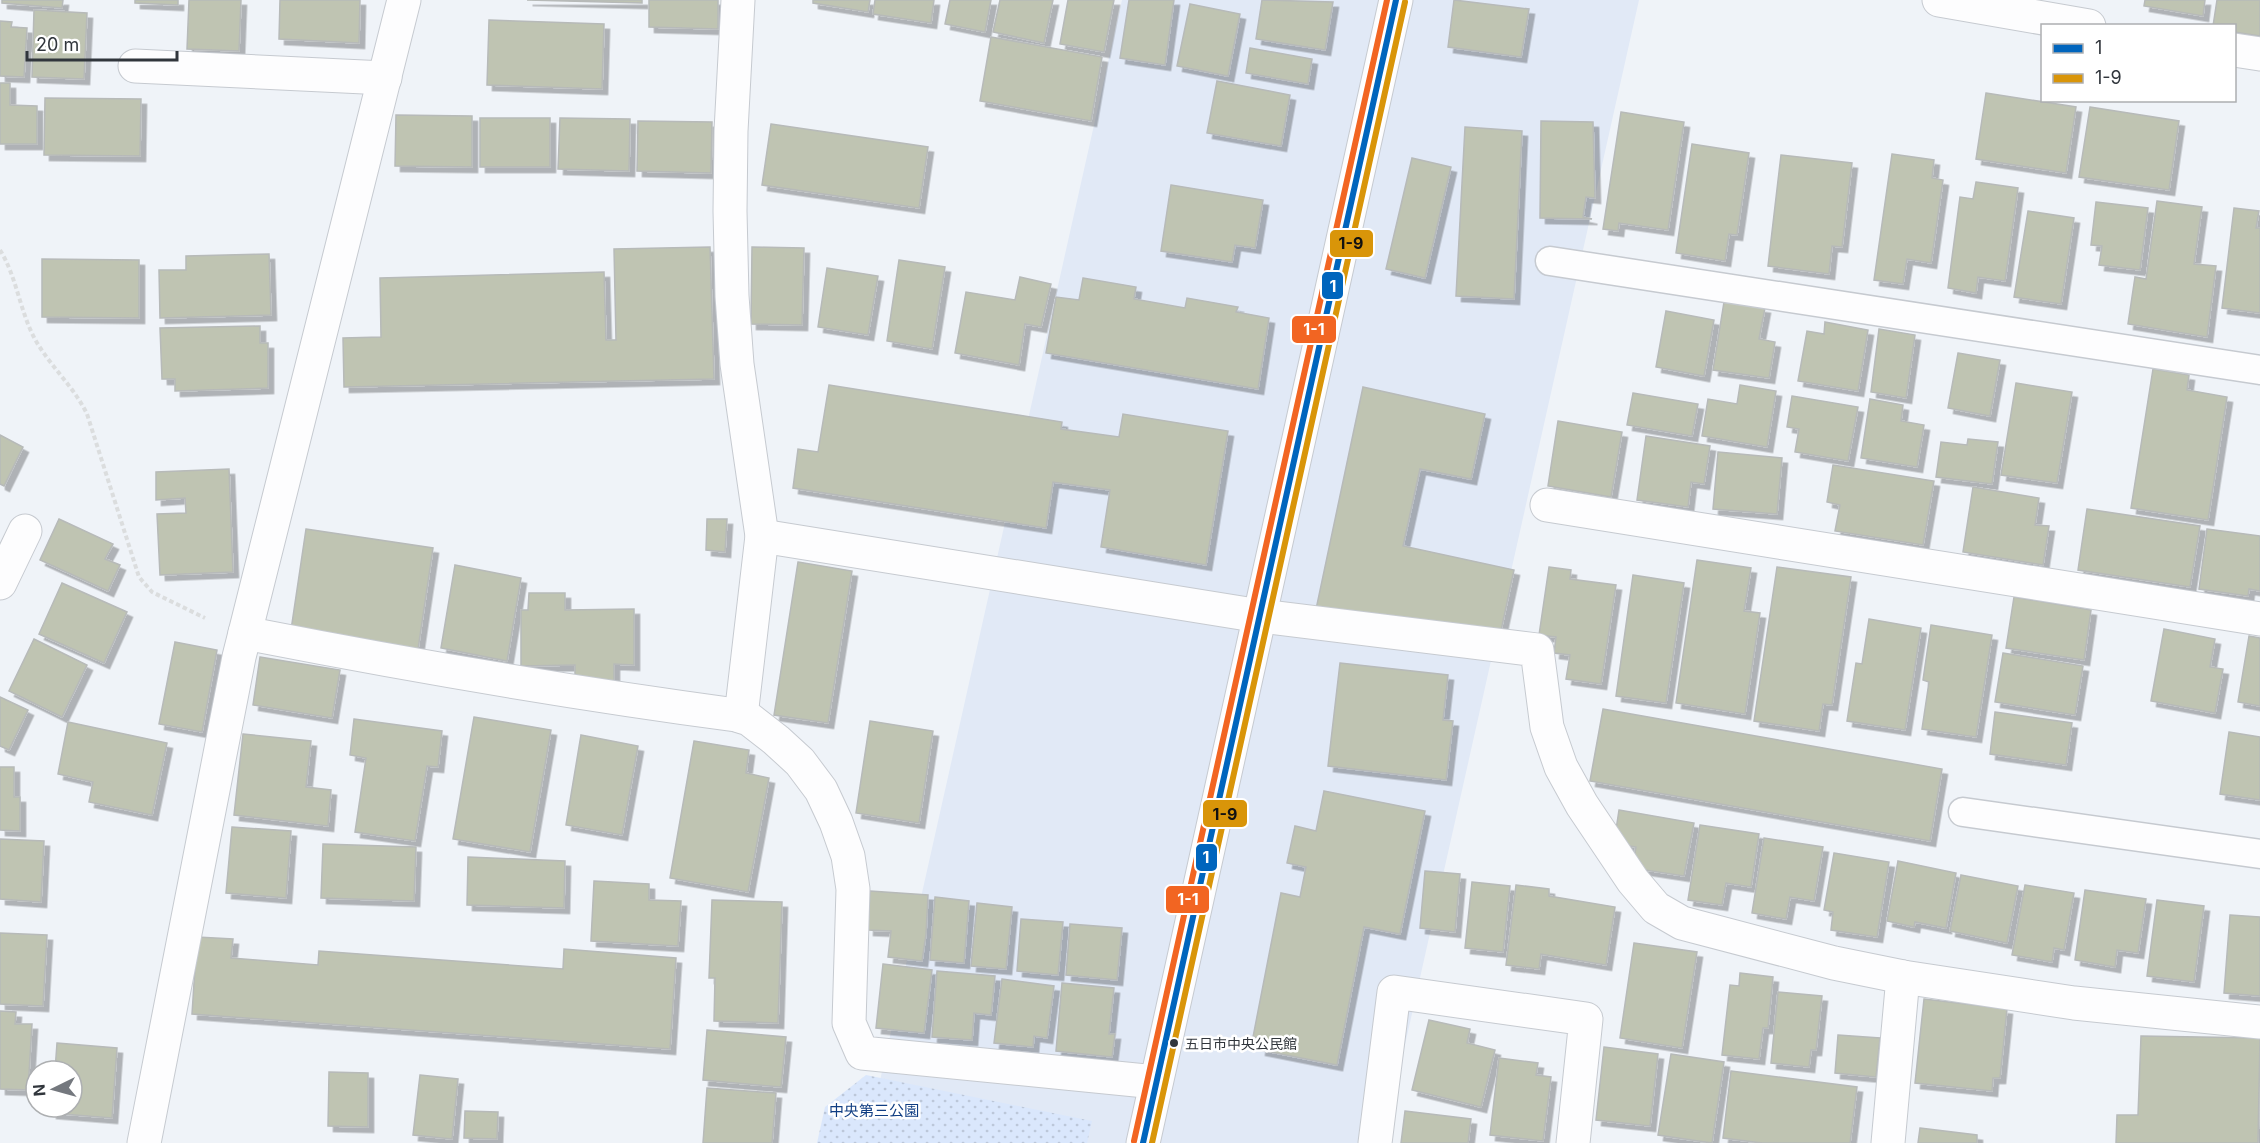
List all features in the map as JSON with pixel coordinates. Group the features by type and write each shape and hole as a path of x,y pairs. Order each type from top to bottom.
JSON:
{"street":[{"path":"144,1143 188,909 245,633 404,0"},
{"path":"738,0 731,131 732,296 736,364 762,536 741,716"},
{"path":"1143,1143 1396,0"},
{"path":"1939,0 2077,24"},
{"path":"2236,50 2260,54"},
{"path":"135,66 385,78"},
{"path":"1547,505 2260,620"},
{"path":"0,584 25,531"},
{"path":"762,536 1260,615 1537,650 1547,727 1561,767 1582,805 1633,881 1656,908 1682,923 1834,963 1903,977 2074,1004 2260,1022"},
{"path":"245,633 361,656 749,719 800,762 820,790 848,856 854,889 849,1023 862,1053 1156,1082"},
{"path":"1888,1143 1903,977"},
{"path":"1375,1143 1395,992 1586,1019 1573,1143"}],"lane":[{"path":"1550,261 2260,370"},
{"path":"1962,812 2260,854"}],"path":[{"path":"0,250 23,314 36,341 55,369 79,397 87,414 139,577 152,592 192,613 245,633"}],"shaded area":[{"path":"1122,0 1639,0 1383,1143 866,1143"}],"green space":[{"name":"中央第三公園","path":"866,1075 1092,1121 1087,1143 817,1143 825,1107"}],"building":[{"path":"2,0 63,0 62,8 2,3"},
{"path":"135,0 178,0 178,5 135,3"},
{"path":"189,0 241,0 239,51 187,49"},
{"path":"280,0 360,0 359,43 279,39"},
{"path":"527,0 642,0 642,3"},
{"path":"649,0 718,0 718,29 649,27"},
{"path":"813,0 870,0 868,12 813,3"},
{"path":"875,0 934,0 931,23 873,14"},
{"path":"950,0 991,0 985,32 945,24"},
{"path":"1000,0 1053,0 1044,43 993,32"},
{"path":"1068,0 1114,0 1104,52 1060,44"},
{"path":"1129,0 1174,0 1165,65 1120,58"},
{"path":"1262,0 1333,2 1325,50 1256,39"},
{"path":"1454,0 1529,9 1521,57 1448,47"},
{"path":"2145,0 2205,0 2203,16 2144,6"},
{"path":"2217,0 2260,0 2260,36 2236,32 2236,24 2213,24"},
{"path":"1190,4 1240,14 1228,76 1177,66"},
{"path":"34,10 87,13 84,79 32,77"},
{"path":"489,20 604,24 602,89 487,85"},
{"path":"0,21 12,22 11,27 27,28 24,77 0,76"},
{"path":"991,37 1102,57 1091,121 980,101"},
{"path":"1250,48 1312,59 1308,84 1246,73"},
{"path":"1217,81 1290,95 1281,146 1207,133"},
{"path":"0,83 10,83 10,105 37,106 37,144 0,144"},
{"path":"1986,93 2076,107 2066,173 1976,159"},
{"path":"45,98 141,99 140,156 44,155"},
{"path":"2090,107 2179,121 2169,190 2079,177"},
{"path":"1621,112 1684,122 1668,230 1619,223 1618,231 1603,229"},
{"path":"396,115 472,116 472,167 395,166"},
{"path":"480,118 550,118 550,167 480,167"},
{"path":"560,118 630,119 629,171 558,169"},
{"path":"638,121 712,122 711,173 637,171"},
{"path":"1541,121 1593,122 1595,198 1586,197 1583,217 1592,219 1540,218"},
{"path":"771,124 928,147 919,208 762,185"},
{"path":"1465,127 1522,131 1514,299 1456,296"},
{"path":"1692,144 1749,153 1737,235 1729,234 1725,261 1676,253"},
{"path":"1892,154 1934,160 1932,178 1943,180 1931,263 1907,259 1903,284 1874,280"},
{"path":"1781,155 1852,163 1842,247 1832,246 1829,274 1768,266"},
{"path":"1412,158 1451,167 1425,278 1386,269"},
{"path":"1976,182 2018,188 2005,281 1978,277 1976,293 1948,288 1960,197 1973,199"},
{"path":"1171,185 1263,200 1255,248 1235,245 1232,262 1161,251"},
{"path":"2157,201 2202,207 2194,264 2216,266 2207,337 2128,324 2135,277 2146,279"},
{"path":"2096,202 2148,208 2140,270 2099,265 2102,246 2091,245"},
{"path":"2234,208 2259,211 2256,228 2260,228 2260,313 2222,308"},
{"path":"2028,211 2074,218 2061,304 2014,297"},
{"path":"710,247 714,379 344,387 343,338 381,337 380,278 604,272 606,340 616,340 614,249"},
{"path":"752,247 804,248 802,325 751,324"},
{"path":"269,254 271,315 160,318 159,270 186,270 186,256"},
{"path":"42,259 139,260 139,318 42,317"},
{"path":"899,260 945,267 932,349 887,341"},
{"path":"827,268 878,276 868,335 818,327"},
{"path":"1020,277 1051,284 1041,327 1025,324 1019,365 955,353 966,292 1015,300"},
{"path":"1083,278 1136,287 1134,299 1185,308 1187,298 1238,307 1236,312 1269,318 1258,389 1046,353 1056,297 1079,300"},
{"path":"1724,302 1765,308 1759,339 1775,342 1769,378 1713,370"},
{"path":"1666,311 1714,320 1704,376 1656,367"},
{"path":"1825,322 1868,330 1858,391 1798,381 1807,331 1824,334"},
{"path":"260,326 260,343 268,343 268,388 175,391 175,379 162,379 160,328"},
{"path":"1879,329 1915,335 1906,398 1871,392"},
{"path":"1958,353 2000,360 1990,416 1948,408"},
{"path":"2153,369 2189,375 2187,390 2227,397 2208,520 2131,508"},
{"path":"2016,383 2072,392 2057,483 2001,475"},
{"path":"829,385 1062,422 1061,429 1119,437 1123,414 1228,431 1206,565 1101,547 1110,490 1053,482 1046,528 793,488 798,449 818,452"},
{"path":"1740,385 1776,391 1767,447 1702,436 1708,399 1737,404"},
{"path":"1363,387 1485,414 1471,479 1420,469 1403,546 1514,570 1500,635 1315,614"},
{"path":"1633,393 1698,404 1692,436 1627,425"},
{"path":"1792,396 1858,407 1848,461 1795,452 1799,429 1787,427"},
{"path":"1870,399 1903,405 1901,421 1924,425 1917,467 1861,458"},
{"path":"1558,421 1622,432 1611,497 1548,486"},
{"path":"0,435 23,447 4,486 0,484"},
{"path":"1646,436 1710,446 1704,484 1691,482 1688,507 1637,500"},
{"path":"1968,439 1998,442 1992,484 1936,477 1941,442 1967,445"},
{"path":"1718,452 1782,458 1777,514 1713,509"},
{"path":"1833,465 1934,481 1923,545 1835,531 1840,505 1827,502"},
{"path":"229,469 233,572 160,575 157,514 186,513 185,498 156,500 156,472"},
{"path":"1973,487 2039,498 2035,525 2049,526 2043,565 1963,552"},
{"path":"2087,509 2200,526 2190,587 2078,570"},
{"path":"59,519 113,544 105,559 120,565 108,591 40,560"},
{"path":"707,519 727,519 725,552 706,550"},
{"path":"306,529 433,548 418,649 291,630"},
{"path":"2207,529 2260,536 2260,591 2249,589 2248,596 2199,589"},
{"path":"1697,560 1751,568 1744,611 1760,613 1745,714 1676,703"},
{"path":"798,562 852,571 828,723 774,715"},
{"path":"455,565 521,578 507,661 441,648"},
{"path":"1549,567 1571,570 1570,579 1616,585 1601,684 1566,679 1570,655 1554,653 1556,637 1539,635"},
{"path":"1777,567 1851,577 1832,705 1823,704 1819,731 1754,721"},
{"path":"1633,575 1684,583 1666,703 1616,696"},
{"path":"62,583 127,612 104,663 39,634"},
{"path":"529,593 565,593 565,610 634,609 634,665 614,664 614,687 575,687 575,665 521,666 521,610 528,610"},
{"path":"2014,597 2091,610 2084,660 2006,648"},
{"path":"1869,619 1921,628 1905,730 1847,721 1856,663 1862,664"},
{"path":"1931,625 1992,635 1976,737 1922,729 1929,682 1923,680"},
{"path":"2164,629 2215,639 2210,667 2223,669 2215,713 2151,701"},
{"path":"2249,636 2260,638 2260,706 2238,702"},
{"path":"34,639 87,665 62,717 9,691"},
{"path":"175,642 217,650 202,732 159,724"},
{"path":"2003,653 2083,666 2075,715 1995,702"},
{"path":"260,657 340,670 332,718 253,705"},
{"path":"1340,663 1448,675 1443,720 1453,721 1446,780 1328,766"},
{"path":"0,697 28,710 9,750 0,746"},
{"path":"1603,709 1942,769 1930,841 1590,781"},
{"path":"1995,712 2072,723 2066,765 1990,754"},
{"path":"474,717 551,730 530,852 453,839"},
{"path":"354,719 442,731 438,767 427,766 415,841 355,832 366,758 350,755"},
{"path":"870,721 933,731 919,823 856,813"},
{"path":"68,722 167,743 152,815 89,802 93,782 58,774"},
{"path":"2229,732 2260,737 2260,800 2220,794"},
{"path":"243,734 311,741 306,787 331,790 328,826 234,815"},
{"path":"581,735 638,746 622,835 566,825"},
{"path":"694,741 749,750 746,773 769,778 748,892 670,878"},
{"path":"0,767 14,767 14,797 20,797 20,831 0,830"},
{"path":"1324,791 1425,811 1400,934 1364,927 1337,1065 1260,1050 1262,1038 1253,1037 1281,893 1300,897 1306,867 1287,863 1295,826 1316,831"},
{"path":"1619,810 1694,823 1684,876 1632,868 1636,847 1614,843"},
{"path":"1700,825 1759,834 1751,887 1726,883 1722,905 1688,900"},
{"path":"232,827 291,831 286,898 226,893"},
{"path":"1764,838 1823,847 1814,901 1790,897 1786,919 1752,913"},
{"path":"0,839 44,841 41,902 0,899"},
{"path":"323,844 416,847 414,901 321,898"},
{"path":"1834,853 1889,862 1877,937 1831,930 1833,912 1824,910"},
{"path":"468,857 565,861 564,908 467,905"},
{"path":"1898,861 1956,873 1946,928 1915,922 1914,927 1887,921"},
{"path":"1425,871 1460,874 1455,932 1420,928"},
{"path":"1961,875 2018,886 2007,943 1950,931"},
{"path":"594,881 649,884 649,900 681,901 678,946 591,941"},
{"path":"1472,882 1510,886 1503,952 1465,948"},
{"path":"1516,885 1549,889 1549,896 1615,907 1606,965 1541,954 1539,969 1506,965"},
{"path":"2025,885 2074,893 2064,950 2054,948 2052,962 2012,955"},
{"path":"2085,890 2146,899 2138,953 2117,950 2115,967 2075,960"},
{"path":"870,891 928,895 922,961 888,957 891,931 868,930"},
{"path":"935,897 969,901 964,963 930,960"},
{"path":"712,900 782,902 778,1023 714,1021 715,978 709,978"},
{"path":"2157,900 2204,906 2194,982 2147,976"},
{"path":"977,903 1012,907 1006,969 971,966"},
{"path":"2230,915 2260,917 2260,996 2224,993"},
{"path":"1021,919 1063,922 1058,975 1017,971"},
{"path":"1070,924 1122,928 1117,980 1066,975"},
{"path":"0,933 47,935 43,1006 0,1004"},
{"path":"197,937 233,939 231,958 318,965 319,951 563,969 564,949 676,958 670,1049 192,1014"},
{"path":"1634,943 1697,952 1682,1048 1620,1038"},
{"path":"883,964 932,970 924,1033 876,1028"},
{"path":"937,971 995,976 991,1015 974,1013 972,1040 932,1037"},
{"path":"1740,973 1773,977 1768,1028 1763,1028 1759,1059 1722,1055 1730,985 1739,986"},
{"path":"1002,979 1054,986 1047,1038 1034,1036 1033,1047 994,1043"},
{"path":"1062,983 1114,988 1109,1034 1115,1034 1112,1057 1056,1051"},
{"path":"1778,992 1822,996 1816,1050 1811,1050 1809,1067 1771,1063"},
{"path":"1924,999 2007,1009 2000,1078 1993,1078 1992,1091 1915,1083"},
{"path":"0,1011 16,1012 15,1024 32,1024 30,1059 24,1059 24,1090 0,1089"},
{"path":"1429,1020 1470,1029 1467,1043 1495,1050 1481,1107 1412,1090"},
{"path":"707,1030 786,1037 781,1087 703,1080"},
{"path":"1838,1035 1880,1038 1876,1077 1835,1073"},
{"path":"2141,1036 2260,1038 2258,1143 2116,1143 2117,1115 2138,1115"},
{"path":"57,1043 117,1048 112,1118 84,1116 84,1059 56,1059"},
{"path":"1604,1047 1658,1054 1650,1126 1596,1120"},
{"path":"1671,1054 1724,1062 1712,1143 1658,1135"},
{"path":"1499,1058 1538,1063 1536,1075 1551,1077 1543,1141 1490,1135"},
{"path":"1731,1071 1857,1087 1850,1143 1762,1143 1723,1138"},
{"path":"329,1072 368,1073 368,1127 328,1126"},
{"path":"420,1075 458,1079 452,1139 413,1135"},
{"path":"707,1088 776,1093 772,1143 703,1143"},
{"path":"465,1111 498,1112 497,1139 464,1138"},
{"path":"1405,1111 1471,1119 1468,1143 1401,1143"},
{"path":"1920,1128 1977,1135 1977,1143 1918,1143"}],"transit line":[{"name":"1-1","path":"1134,1141 1387,0"},
{"name":"1","path":"1143,1143 1396,0"},
{"name":"1-9","path":"1152,1143 1405,2"}],"place":[{"name":"五日市中央公民館","path":"1174,1043"}]}
